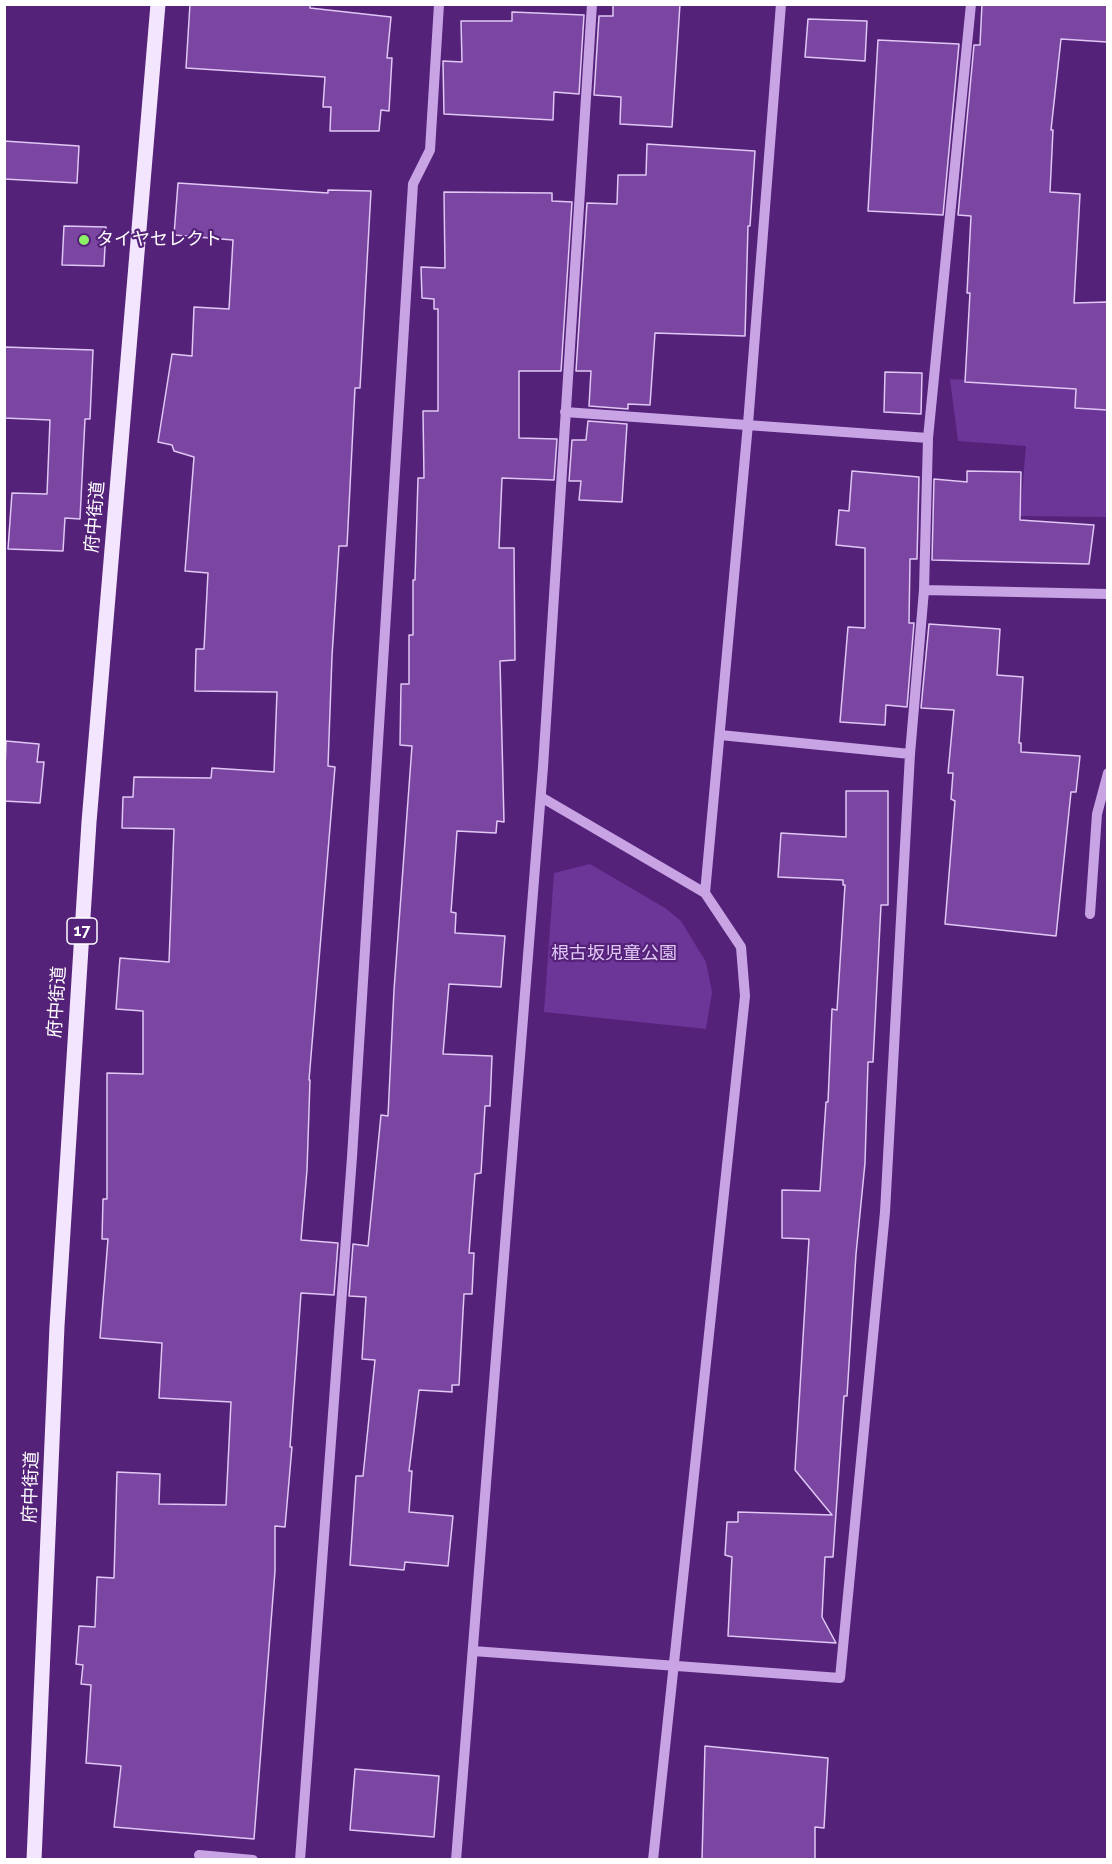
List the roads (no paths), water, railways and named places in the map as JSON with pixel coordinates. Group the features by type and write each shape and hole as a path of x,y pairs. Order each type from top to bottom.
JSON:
{"main road":[{"name":"府中街道","path":"34,1860 57,1326 87,855 158,4"}],"street":[{"path":"300,1860 352,1157 413,184 430,150 439,4"},
{"path":"456,1860 541,797 592,4"},
{"path":"705,893 748,424 781,4"},
{"path":"473,1651 840,1677 885,1212 910,754 924,590 928,438 971,4"},
{"path":"565,412 928,438"},
{"path":"924,590 1107,594"},
{"path":"720,735 910,754"},
{"path":"1090,914 1097,814 1107,773"},
{"path":"541,797 705,893 741,947 745,996 653,1860"},
{"path":"199,1855 253,1860"}],"place":[{"name":"タイヤセレクト","path":"84,240"}],"park label":[{"name":"根古坂児童公園","path":"614,954"}]}
